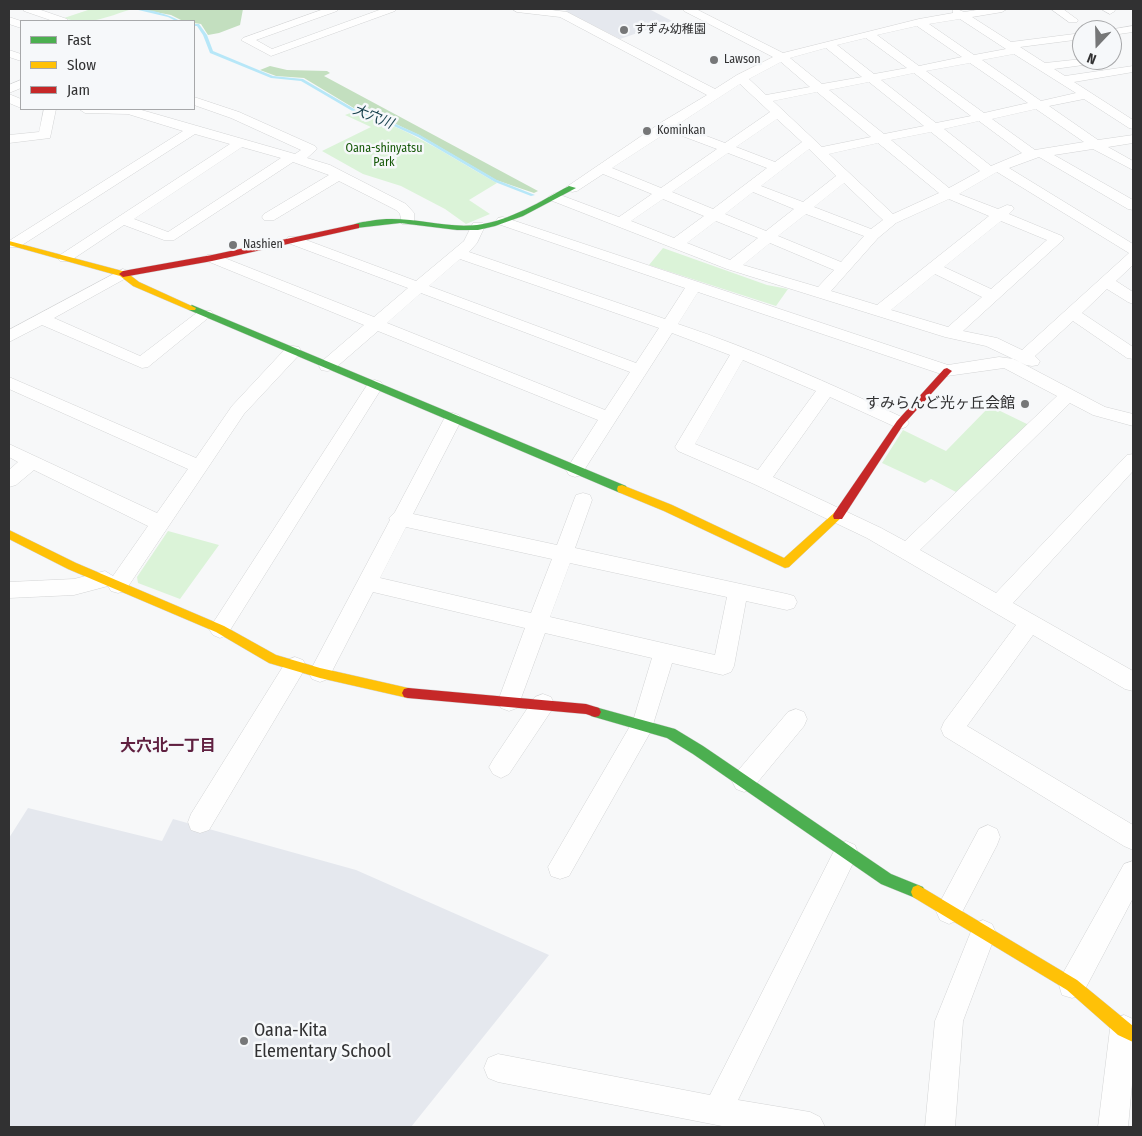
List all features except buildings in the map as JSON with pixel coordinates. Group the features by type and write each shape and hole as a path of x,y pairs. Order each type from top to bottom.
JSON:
{"street":[{"path":"28,9 60,20"},
{"path":"333,9 247,40 271,53 391,9"},
{"path":"517,9 563,14 714,94"},
{"path":"688,9 782,57 948,194 1005,211 1057,239 951,333"},
{"path":"949,9 963,15 987,30 1133,125"},
{"path":"9,337 123,274 212,258 375,222 407,221 465,228 503,221 526,212 572,188 604,169 714,94 782,57 919,22 1002,9"},
{"path":"1056,9 1073,20"},
{"path":"919,22 1096,145 1133,166"},
{"path":"987,30 1004,27"},
{"path":"868,34 982,117 1038,154 1133,206"},
{"path":"766,100 972,59 1014,48 1072,38"},
{"path":"828,44 934,127 994,169 1133,250"},
{"path":"1044,67 1072,63"},
{"path":"1062,80 1133,69"},
{"path":"741,78 891,220"},
{"path":"675,245 776,167 814,148 881,139 1085,95"},
{"path":"123,220 169,238 310,149 235,114 195,101"},
{"path":"9,139 45,135 50,110"},
{"path":"120,110 129,110 295,158 339,175 401,208 407,213 407,221"},
{"path":"619,223 778,112"},
{"path":"666,125 776,167"},
{"path":"12,243 193,130"},
{"path":"822,292 873,235 891,220 948,194 994,169 1038,154 1133,139"},
{"path":"65,258 240,143"},
{"path":"604,169 842,268"},
{"path":"269,217 339,175"},
{"path":"732,266 844,176"},
{"path":"751,187 873,235"},
{"path":"555,197 732,266 951,333 991,342 1096,394 1133,407"},
{"path":"880,311 1005,211"},
{"path":"503,221 947,371 999,362 1008,364 1099,411 1133,420"},
{"path":"327,366 470,243 478,226"},
{"path":"293,240 640,370"},
{"path":"12,243 123,274 136,284 205,314 668,508 785,564 838,516 900,423 947,371"},
{"path":"458,254 707,339 827,389 900,423"},
{"path":"1024,357 1133,257"},
{"path":"212,258 609,418"},
{"path":"934,268 994,296"},
{"path":"1106,281 1133,299"},
{"path":"575,470 696,285"},
{"path":"42,319 142,362 205,314"},
{"path":"1072,314 1133,354"},
{"path":"9,590 74,587 111,582 160,522 238,410 293,351"},
{"path":"739,353 684,447 761,479 907,551 1133,682"},
{"path":"9,382 198,466"},
{"path":"220,629 375,386"},
{"path":"761,479 827,389"},
{"path":"907,551 1068,395"},
{"path":"320,673 399,518 453,419"},
{"path":"9,450 160,522"},
{"path":"999,604 1133,460"},
{"path":"9,480 32,461"},
{"path":"509,701 583,500"},
{"path":"399,518 787,602"},
{"path":"9,534 72,566 220,629 273,659 295,666 413,694 586,709 670,733 744,781 886,879 910,887 983,933 1072,985 1128,1031 1113,1127"},
{"path":"367,583 722,666 738,592"},
{"path":"1030,622 952,729 1133,838"},
{"path":"560,867 643,724 664,653"},
{"path":"200,822 295,666"},
{"path":"501,767 543,704"},
{"path":"744,781 796,719"},
{"path":"949,911 988,837"},
{"path":"717,1111 846,853"},
{"path":"1072,985 1133,873"},
{"path":"940,1127 948,1021 983,933"},
{"path":"498,1068 717,1111 810,1127"}],"shaded area":[{"name":"すずみ幼稚園","path":"571,9 649,9 672,21 620,39 565,11"},
{"name":"Oana-Kita Elementary School","path":"28,808 162,841 173,819 356,870 549,955 411,1127 9,1127 9,838"}],"green space":[{"path":"91,9 132,9 94,20 64,18"},
{"path":"139,9 243,9 240,25 208,35 201,24 195,23 195,20 181,20 171,15"},
{"path":"270,66 287,70 327,71 330,73 324,76 538,191 534,193 496,180 419,135 379,116 357,110 304,78 276,76 260,70"},
{"name":"Oana-shinyatsu Park","path":"353,112 409,133 497,183 469,200 490,214 466,224 445,209 401,186 363,174 322,151 371,127 345,115"},
{"path":"663,248 767,285 788,289 776,306 649,265"},
{"path":"990,406 1029,425 956,492 931,479 925,483 882,463 903,430 946,451"},
{"path":"168,531 219,545 180,599 138,583 137,577"}],"waterway":[{"name":"大穴川","path":"136,9 169,16 176,20"},
{"name":"大穴川","path":"195,25 198,25 205,35 211,52 272,77 302,80 355,111 377,117 419,136 496,181 533,195"}],"traffic: fast":[{"path":"356,226 369,223 400,221 464,228 492,225 520,215 572,188"},
{"path":"192,308 622,489"},
{"path":"595,712 670,733 698,750 886,879 918,892"}],"traffic: slow":[{"path":"9,243 123,274 136,284 192,308"},
{"path":"622,489 668,508 785,564 838,516"},
{"path":"9,534 72,566 220,629 273,659 320,673 408,693"},
{"path":"918,892 1072,985 1124,1029 1133,1034"}],"traffic: jam":[{"path":"123,274 212,258 356,226"},
{"path":"838,516 900,423 947,371"},
{"path":"408,693 586,709 595,712"}],"place":[{"name":"すずみ幼稚園","path":"624,30"},
{"name":"Lawson","path":"714,60"},
{"name":"Kominkan","path":"647,131"},
{"name":"Nashien","path":"233,245"},
{"name":"すみらんど光ヶ丘会館","path":"1025,404"},
{"name":"Oana-Kita Elementary School","path":"244,1041"}],"district":[{"name":"大穴北一丁目","path":"168,747"}]}
